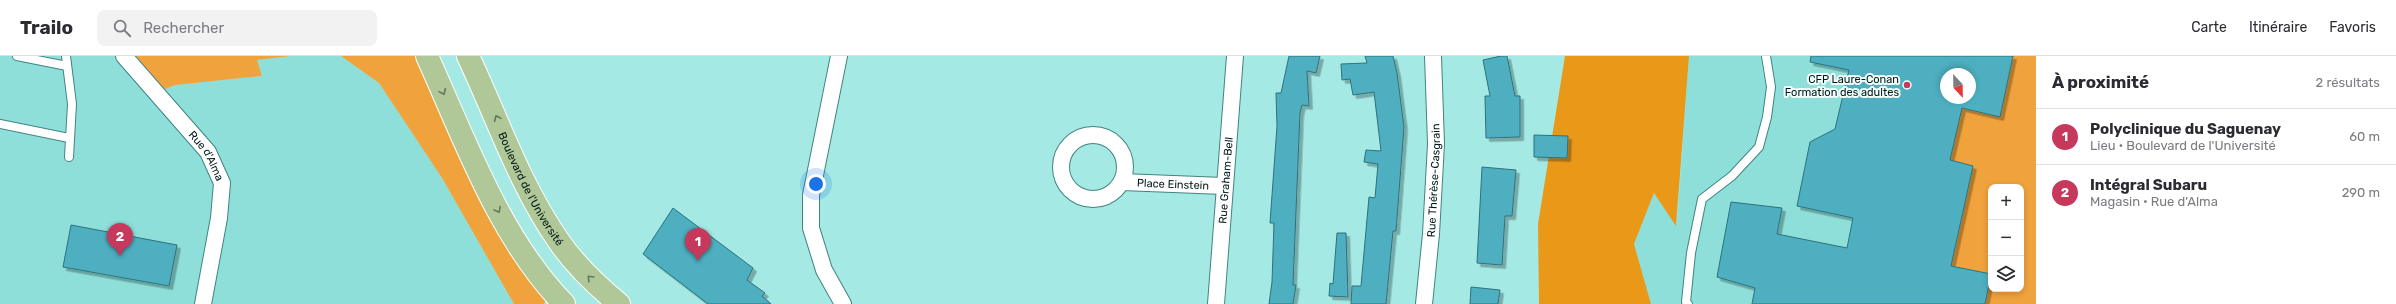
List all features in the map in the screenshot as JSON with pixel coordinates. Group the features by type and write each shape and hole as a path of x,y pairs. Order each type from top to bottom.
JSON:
{"main road":[{"path":"427,56 492,199 512,237 528,262 564,304"},
{"name":"Boulevard de l'Université","path":"468,56 526,184 543,217 558,241 578,265 618,304"}],"street":[{"name":"Rue d'Alma","path":"124,56 208,152 222,183 219,218 203,304"},
{"path":"839,56 811,195 811,228 824,270 843,304"},
{"name":"Rue Graham-Bell","path":"1216,304 1235,56"},
{"name":"Rue Thérèse-Casgrain","path":"1424,304 1431,234 1436,144 1433,56"},
{"name":"Place Einstein","path":"1096,135 1106,138 1121,152 1125,162 1122,182 1115,190 1106,196 1095,199 1080,196 1067,186 1062,176 1061,165 1063,155 1076,140 1096,135"},
{"name":"Place Einstein","path":"1122,182 1224,186"}],"lane":[{"path":"17,56 67,66"},
{"path":"66,56 72,104 69,157"},
{"path":"1688,304 1686,302 1691,253 1702,199 1732,176 1759,147 1767,117 1771,87 1766,56"},
{"path":"0,124 69,138"}],"shaded area":[{"path":"0,56 124,56 157,93 175,85 262,76 257,60 291,56 341,56 379,83 442,178 514,304 0,304"},
{"path":"124,56 291,56 257,60 262,76 175,85 156,93"},
{"path":"341,56 427,56 550,290 544,304 514,304 442,178 379,83"},
{"path":"1565,56 1689,56 1676,226 1654,193 1634,244 1651,304 1539,304 1538,224"},
{"path":"1689,56 2036,56 2036,304 1651,304 1634,244 1654,193 1677,225"},
{"path":"2013,56 2036,56 2036,304 1985,304 1988,290 1988,292 2024,292 2024,184 1988,184 1988,273 1920,259 1955,250 1973,166 1950,160 1962,108 2000,116"}],"building":[{"path":"1289,56 1320,56 1316,73 1307,71 1309,106 1302,105 1300,113 1293,285 1296,285 1293,304 1269,304 1272,282 1274,223 1270,223 1277,126 1276,93 1281,93"},
{"path":"1365,56 1393,56 1397,73 1404,127 1396,231 1393,231 1386,304 1351,304 1352,286 1361,286 1369,197 1375,198 1378,164 1364,162 1366,150 1381,151 1374,92 1353,95 1350,79 1342,80 1341,64 1367,63"},
{"path":"1507,56 1515,96 1520,96 1520,137 1486,138 1485,96 1490,96 1483,60"},
{"path":"1811,56 2013,56 2000,117 1962,108 1950,160 1973,166 1951,266 1988,273 1988,289 1985,304 1752,304 1755,288 1717,277 1731,202 1782,208 1777,234 1847,248 1853,218 1797,206 1810,142 1835,129 1849,70 1810,62"},
{"path":"1534,135 1568,136 1567,158 1534,157"},
{"path":"1482,167 1516,170 1512,216 1505,216 1502,265 1477,263"},
{"path":"673,208 753,268 747,280 765,293 762,296 771,304 708,304 643,254"},
{"path":"71,225 177,245 169,286 63,267"},
{"path":"1337,233 1346,233 1348,297 1329,296 1330,283 1333,284"},
{"path":"1471,287 1500,290 1498,304 1470,304"}],"place":[{"name":"CFP Laure-Conan Formation des adultes","path":"1907,85"},
{"name":"Intégral Subaru","path":"120,256"},
{"name":"Polyclinique du Saguenay","path":"698,261"}]}
